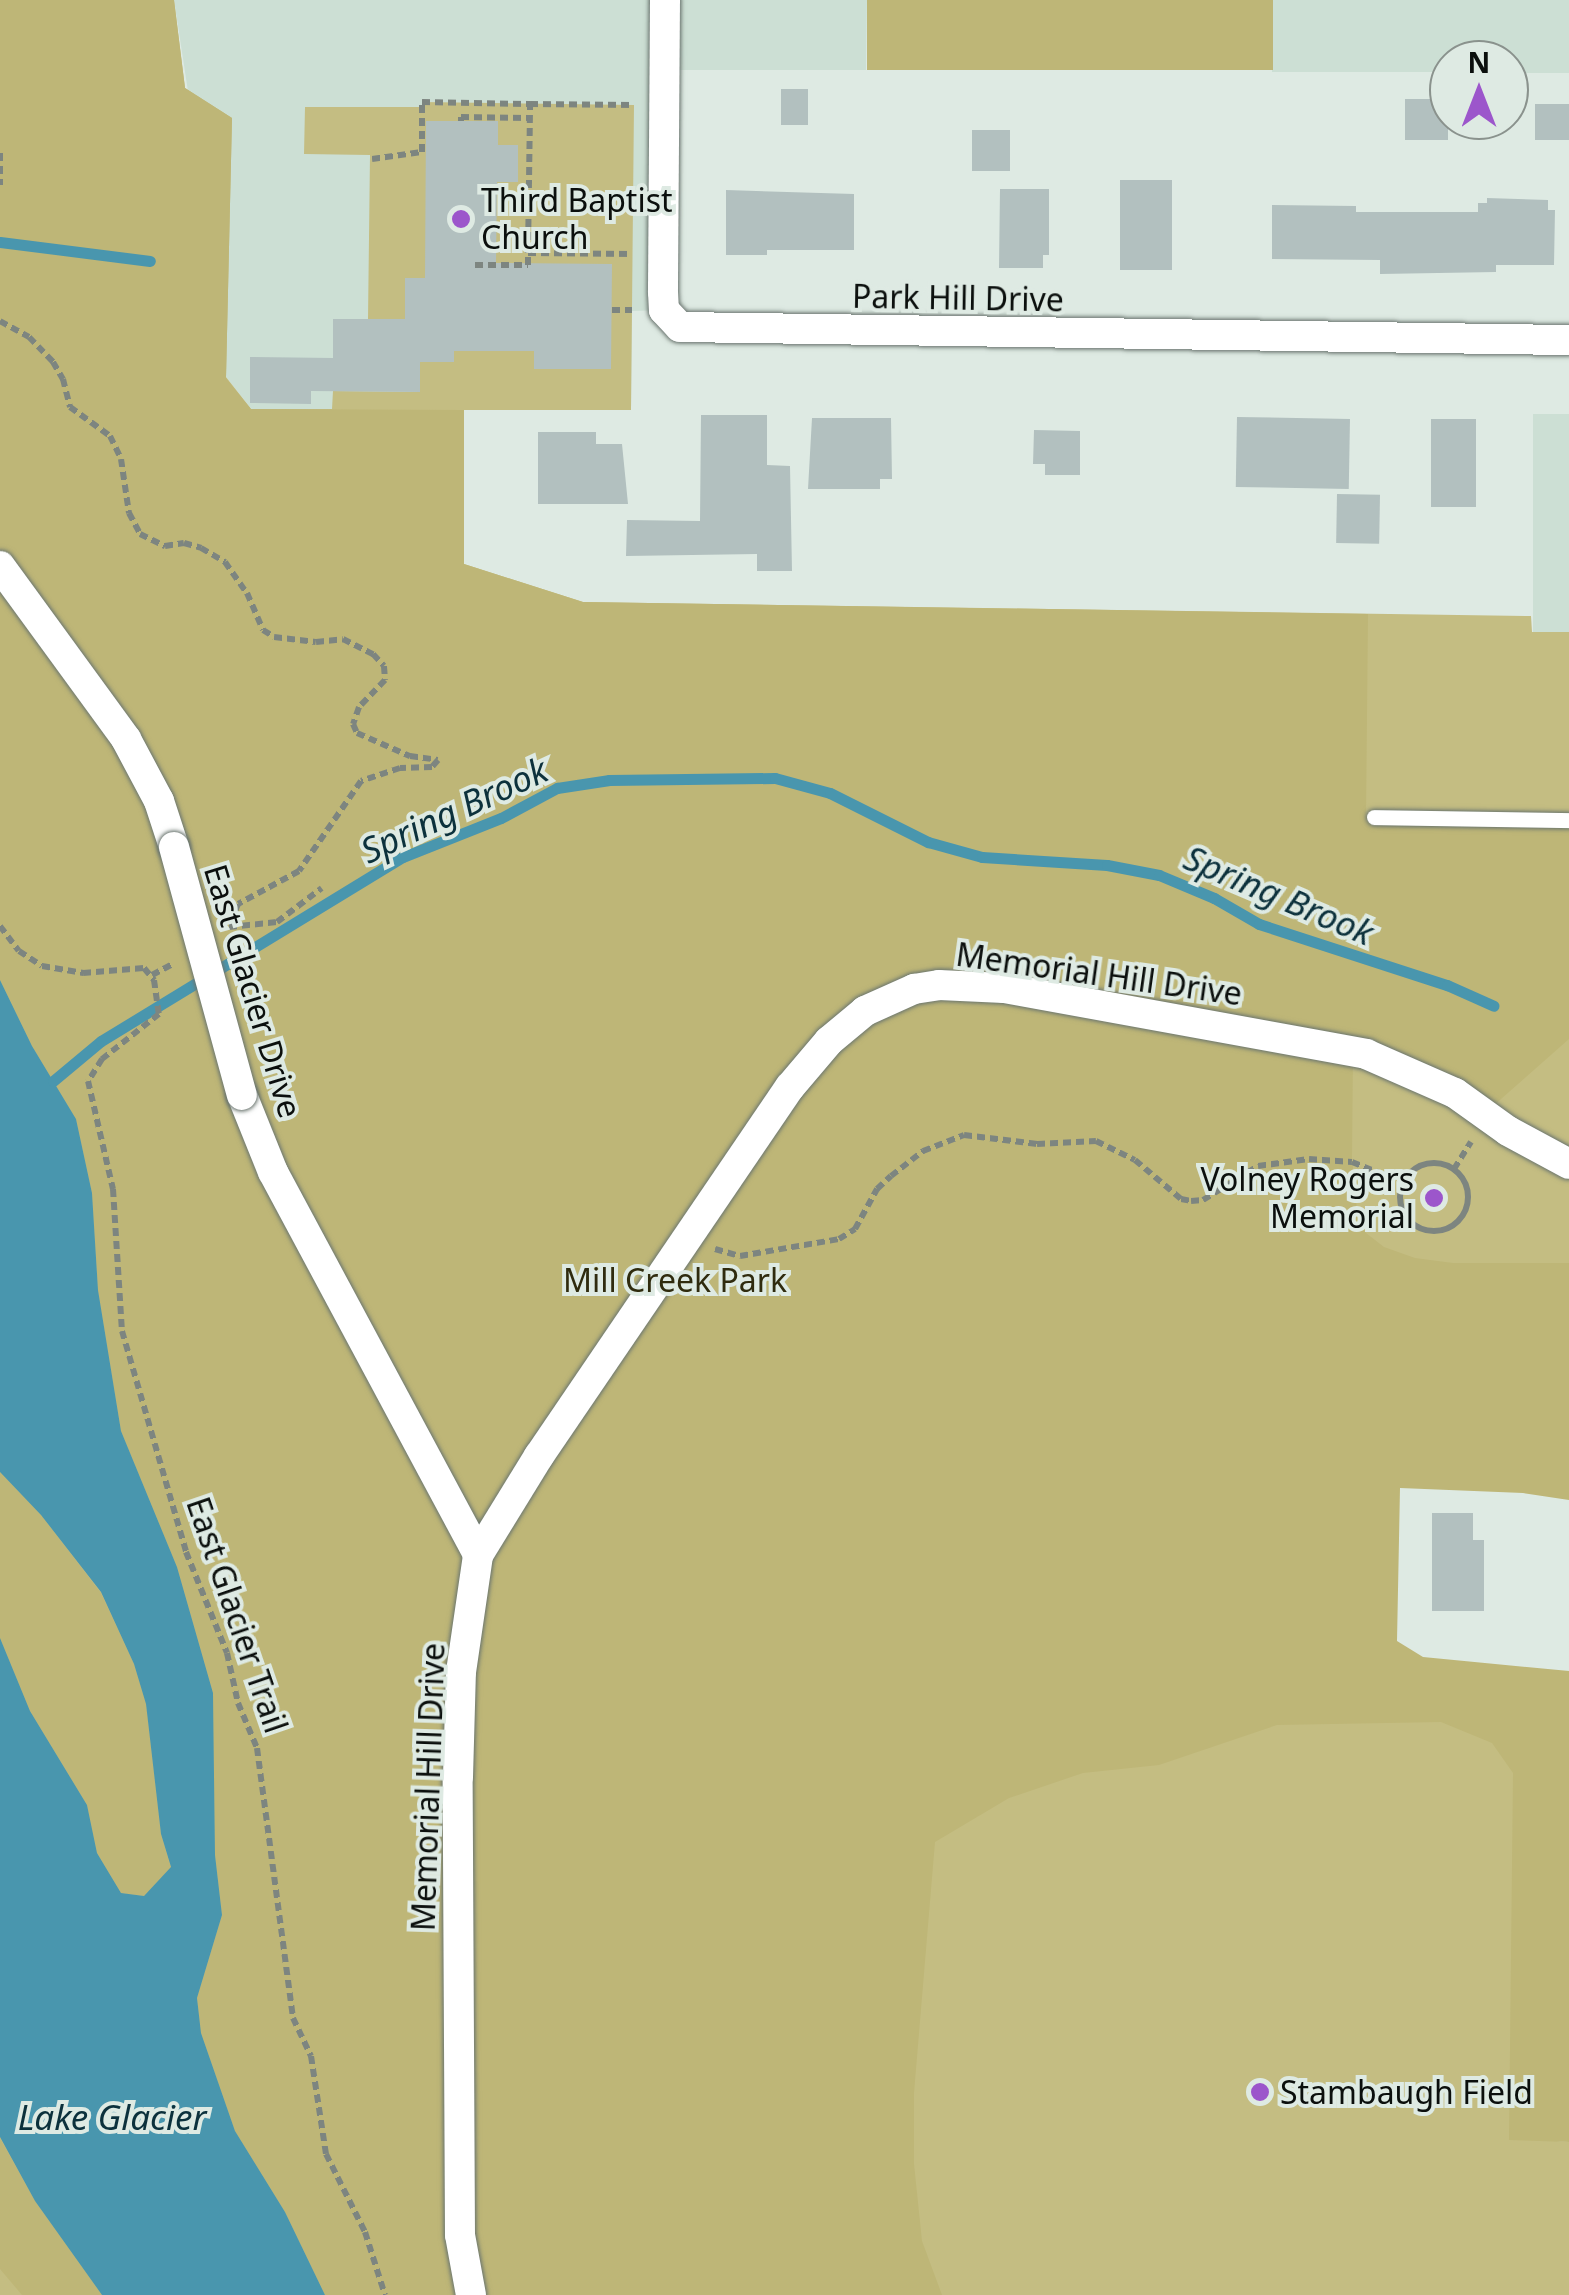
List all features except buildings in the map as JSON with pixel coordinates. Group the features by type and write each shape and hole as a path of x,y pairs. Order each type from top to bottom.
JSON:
{"street":[{"name":"Park Hill Drive","path":"665,0 662,292 664,310 680,327 1569,340"},
{"name":"East Glacier Drive","path":"0,566 126,739 158,801 242,1095 273,1172 478,1555"},
{"name":"Memorial Hill Drive","path":"471,2295 460,2234 458,1777 461,1672 478,1555 539,1456 790,1087 829,1041 853,1021 914,989 940,985 1004,988 1353,1051 1418,1074 1455,1093 1508,1131 1569,1164"}],"lane":[{"path":"1374,817 1569,820"}],"path":[{"path":"372,158 423,152 422,102 634,106"},
{"path":"475,265 528,265 530,104"},
{"path":"461,121 461,117 530,118"},
{"path":"0,153 0,185"},
{"path":"518,165 529,165"},
{"path":"528,253 632,254"},
{"path":"612,310 632,310"},
{"path":"0,320 29,337 53,362 64,379 70,407 110,436 121,460 129,512 140,534 165,546 184,543 202,548 225,562 247,594 264,630 274,636 316,642 342,640 373,654 384,666 385,680 358,707 353,724 357,733 410,756 438,760 432,767 400,768 361,780 299,872 238,904 229,927 215,939"},
{"path":"229,927 277,922 322,888"},
{"path":"0,926 19,951 42,966 83,973 144,968 153,977 180,960"},
{"name":"East Glacier Trail","path":"153,977 161,1009 154,1022 102,1059 88,1081 114,1190 120,1322 186,1552 227,1653 238,1703 257,1748 292,2018 311,2056 326,2154 365,2232 385,2295"},
{"path":"715,1249 740,1256 838,1239 855,1229 877,1190 891,1176 923,1150 964,1134 1037,1144 1096,1141 1136,1160 1181,1199 1191,1201 1203,1200 1258,1166 1309,1159 1352,1162 1402,1182"},
{"path":"1454,1169 1465,1151"},
{"path":"1428,1163 1454,1169 1466,1184 1467,1207 1453,1226 1442,1230 1421,1228 1404,1214 1399,1193 1402,1182 1409,1173 1428,1163"}],"shaded area":[{"path":"174,0 867,0 866,70 665,70 664,310 632,311 631,410 251,409 226,377 224,326"},
{"path":"1273,0 1569,0 1569,73 1529,73 1529,40 1429,40 1429,72 1272,72"},
{"path":"1533,414 1569,414 1569,632 1533,632"}],"green space":[{"name":"Mill Creek Park","path":"0,0 174,0 185,88 232,118 226,377 251,409 332,409 333,391 420,392 420,362 453,362 454,351 534,351 534,369 611,369 611,264 475,274 497,182 517,145 498,145 425,278 405,278 405,319 368,319 370,155 304,154 305,107 422,107 422,102 634,105 631,410 464,410 464,564 583,602 1531,616 1532,632 1569,632 1569,1310 1349,1309 1343,1676 1555,1677 1557,2141 1569,2142 1569,2295 0,2295"},
{"name":"Mill Creek Park","path":"0,0 174,0 185,88 232,118 226,378 251,409 464,410 464,564 583,602 1368,614 1366,817 1569,820 1569,1039 1484,1114 1353,1051 1352,1158 1357,1211 1366,1233 1384,1247 1415,1258 1453,1263 1569,1263 1569,1500 1523,1493 1400,1488 1397,1641 1423,1657 1569,1671 1569,2142 1509,2140 1513,1773 1492,1743 1441,1722 1277,1725 1159,1765 1083,1773 1009,1798 935,1842 914,2093 914,2164 922,2241 942,2295 325,2295 285,2212 235,2131 201,2033 197,1998 222,1915 215,1855 213,1693 177,1567 121,1431 98,1290 92,1193 76,1119 32,1046 0,980"},
{"path":"867,0 1273,0 1273,70 867,70"},
{"path":"0,1472 41,1515 101,1593 134,1664 146,1703 161,1834 171,1868 144,1896 121,1893 97,1853 87,1805 30,1711 0,1638"},
{"path":"0,2138 35,2201 102,2295 22,2295 0,2269"}],"water":[{"name":"Lake Glacier","path":"0,980 32,1046 76,1119 92,1193 98,1290 121,1431 177,1567 213,1693 215,1855 222,1915 197,1998 201,2033 235,2131 285,2212 325,2295 102,2295 35,2201 0,2137 0,1638 30,1711 87,1805 97,1853 121,1893 144,1896 171,1867 161,1834 146,1704 134,1664 101,1592 41,1515 0,1472"}],"waterway":[{"path":"0,242 150,261"},
{"name":"Spring Brook","path":"53,1081 101,1041 403,857 501,818 557,788 609,780 775,778 830,793 928,842 982,857 1107,865 1159,875 1214,898 1259,924 1447,985 1494,1006"}],"place":[{"name":"Third Baptist Church","path":"461,219"},
{"name":"Volney Rogers Memorial","path":"1434,1198"},
{"name":"Stambaugh Field","path":"1260,2092"}]}
